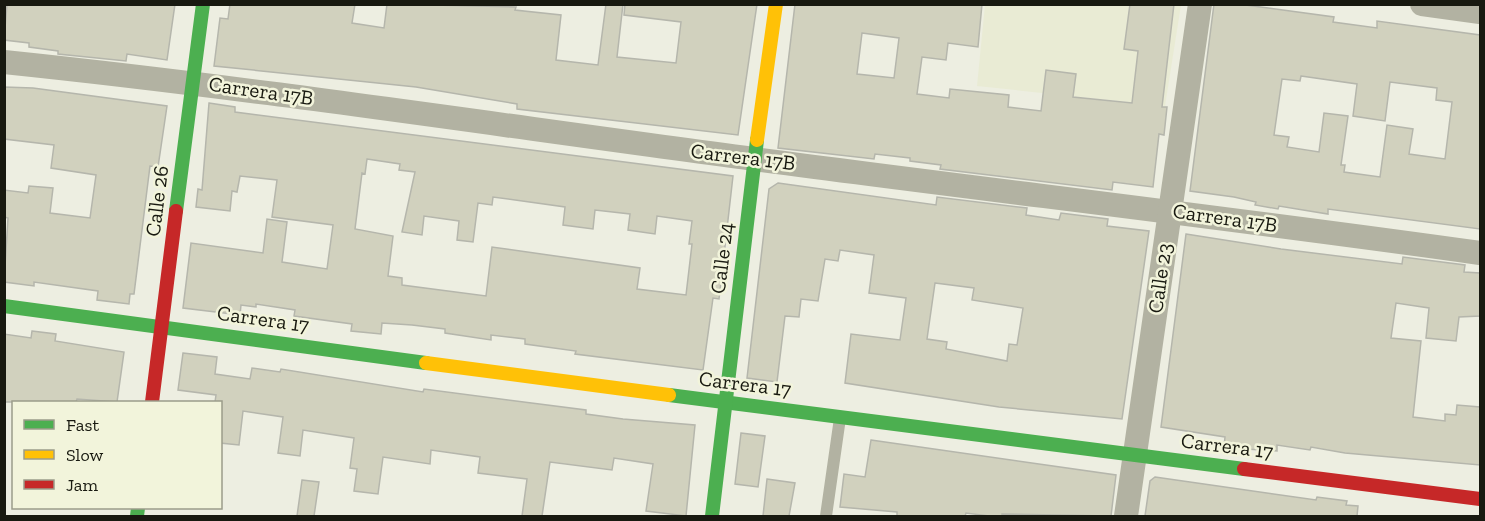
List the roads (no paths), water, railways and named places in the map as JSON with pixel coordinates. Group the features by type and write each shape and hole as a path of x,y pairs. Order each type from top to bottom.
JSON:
{"street":[{"name":"Calle 26","path":"152,401 203,4"},
{"name":"Calle 24","path":"712,516 754,159 776,4"},
{"name":"Calle 23","path":"1126,516 1200,4"},
{"path":"1422,4 1480,12"},
{"name":"Carrera 17B","path":"4,62 193,82 754,159 1169,210 1480,253"},
{"name":"Carrera 17","path":"4,306 726,403 1480,499"}],"lane":[{"path":"826,516 840,417"}]}
